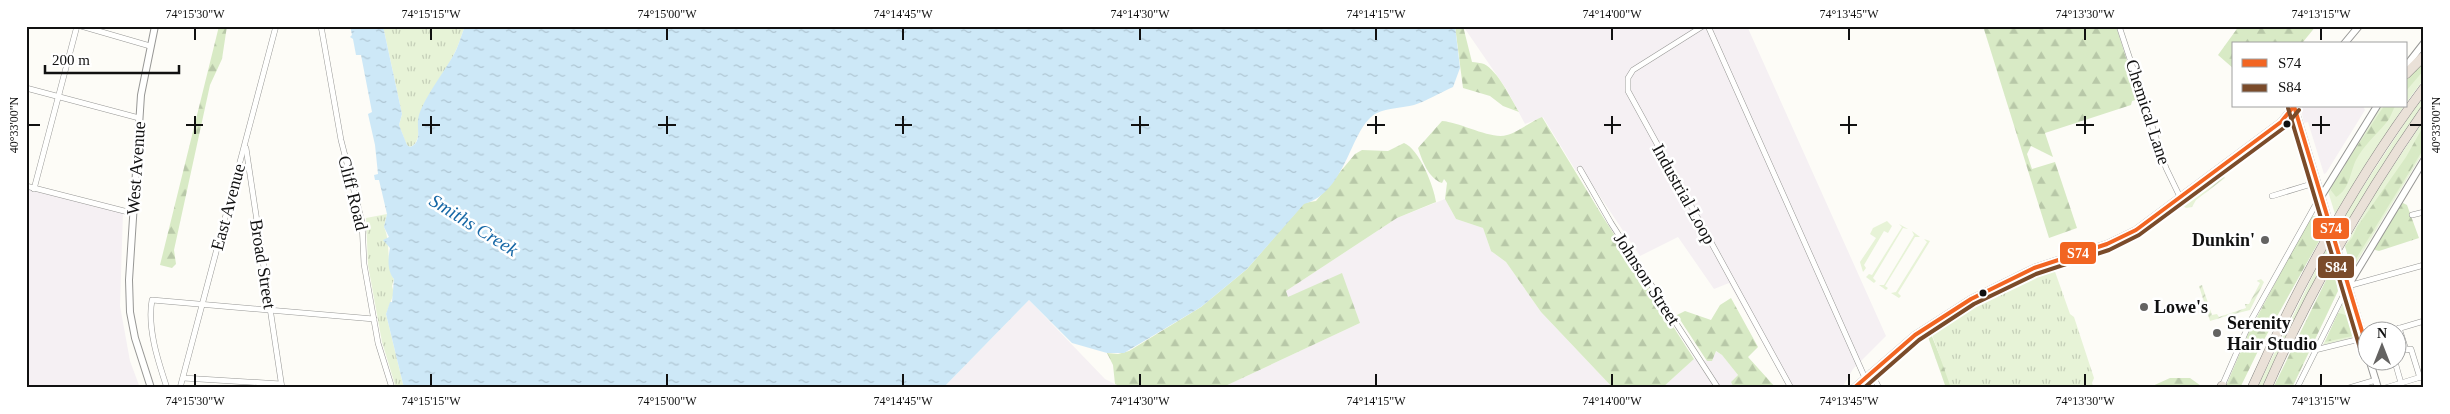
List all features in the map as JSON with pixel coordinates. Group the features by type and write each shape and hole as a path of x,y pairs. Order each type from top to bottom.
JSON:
{"highway":[{"path":"2408,72 2424,56"},
{"path":"2252,388 2317,256 2380,151 2424,88"},
{"path":"2267,388 2328,263 2394,155 2424,111"}],"street":[{"path":"34,189 77,26"},
{"path":"81,26 150,46"},
{"name":"West Avenue","path":"151,388 140,356 130,312 129,280 141,95 155,26"},
{"name":"East Avenue","path":"180,388 276,26"},
{"name":"Cliff Road","path":"321,26 340,140 362,222 364,264 378,343 392,388"},
{"name":"Industrial Loop","path":"1703,26 1633,70 1628,78 1628,92 1791,388"},
{"path":"1708,26 1865,378"},
{"name":"Chemical Lane","path":"2119,26 2166,168 2180,197"},
{"path":"2346,42 2359,26"},
{"path":"2408,63 2424,43"},
{"path":"26,88 140,118"},
{"path":"1854,388 1915,335 1971,299 2034,268 2128,234 2281,122 2292,108"},
{"path":"2295,108 2360,322"},
{"path":"2221,387 2250,322 2322,195 2376,108"},
{"name":"Broad Street","path":"247,140 247,162 281,386"},
{"path":"2297,388 2348,286 2424,160"},
{"name":"Johnson Street","path":"1580,169 1611,223 1718,388"},
{"path":"2272,196 2318,182"},
{"path":"26,186 132,214"},
{"path":"2412,215 2424,212"},
{"path":"2348,286 2424,265"},
{"path":"167,388 156,350 151,309 152,300 374,320"},
{"path":"2408,325 2424,321"},
{"path":"2315,350 2358,340"},
{"path":"2385,388 2422,377 2411,349 2408,350"},
{"path":"1871,372 1879,388"},
{"path":"2373,372 2378,388"},
{"path":"2398,372 2401,383"},
{"path":"183,378 281,386"},
{"path":"2349,388 2376,380"}],"shaded area":[{"path":"1463,26 1747,26 1886,336 1853,369 1842,388 1788,388 1729,283 1714,289 1678,237 1640,256 1581,168 1576,171 1543,117 1525,124 1507,90"},
{"path":"2300,108 2364,108 2365,110 2324,174 2308,122 2304,123"},
{"path":"26,184 123,212 120,306 130,361 140,388 26,388"},
{"path":"1445,199 1456,219 1483,228 1491,251 1506,262 1541,312 1613,388 1221,388 1360,323 1288,297 1286,291 1397,218"},
{"path":"1029,300 1105,379 1123,388 943,388"},
{"path":"1715,351 1722,355 1738,375 1731,382 1734,388 1662,388 1694,359 1712,361"}],"green space":[{"path":"219,26 227,26 222,59 210,85 174,250 176,264 172,268 160,265"},
{"path":"383,26 465,26 453,56 421,112 418,137 414,145 410,147 407,146 399,125 402,114"},
{"path":"1455,26 1463,26 1472,62 1484,64 1494,73 1519,112 1503,106 1490,96 1463,88"},
{"path":"1983,26 2116,26 2139,99 2132,101 2131,105 2045,133 2053,157 2031,146 2027,154 2032,169 2055,162 2077,228 2049,238"},
{"path":"2239,26 2316,26 2303,42 2232,42 2232,67 2218,55"},
{"path":"2424,62 2424,79 2408,100 2408,77"},
{"path":"2424,62 2424,70 2408,89 2408,78"},
{"path":"2424,94 2424,106 2411,124 2264,388 2257,388 2338,225"},
{"path":"2380,108 2403,108 2335,214 2327,188"},
{"path":"2383,108 2394,108 2390,117 2359,155 2347,185 2341,194 2336,197 2331,190 2332,186"},
{"path":"1542,117 1603,217 1694,359 1662,388 1613,388 1541,312 1506,262 1491,251 1483,228 1456,219 1445,199 1447,183 1444,179 1442,183 1437,181 1429,173 1418,148 1442,121 1500,136 1511,134"},
{"path":"2424,120 2424,151 2352,270 2345,246 2378,189"},
{"path":"2424,125 2424,148 2351,267 2345,246 2406,157"},
{"path":"1404,143 1415,153 1425,169 1436,202 1397,218 1286,291 1288,297 1342,273 1360,323 1221,388 1123,388 1115,384 1113,365 1107,353 1118,354 1129,351 1201,307 1247,269 1304,203 1316,201 1355,154 1362,150 1388,151"},
{"path":"2223,174 2225,178 2196,200 2192,207 2186,208 2183,206"},
{"path":"2400,204 2407,205 2419,238 2379,251 2375,250 2374,248"},
{"path":"387,214 384,227 390,269 394,279 392,286 394,293 386,314 404,388 396,388 382,342 368,265 366,218"},
{"path":"2318,217 2323,234 2261,345 2240,388 2225,388 2249,332 2310,218"},
{"path":"1887,221 1892,226 1888,233 1884,231 1864,265 1866,268 1863,272 1860,262 1876,238 1870,234 1873,228"},
{"path":"1899,224 1908,229 1903,228 1873,278 1876,281 1874,283 1866,277 1869,274 1872,275 1902,227"},
{"path":"1912,231 1920,237 1915,237 1885,286 1888,288 1886,290 1879,285 1884,285 1914,235"},
{"path":"1924,239 1930,241 1898,293 1901,296 1899,298 1891,293 1896,292 1927,242"},
{"path":"2053,266 2070,314 2074,317 2094,378 2092,383 2094,388 1951,388 1931,332 2000,290 2001,293"},
{"path":"2333,266 2338,291 2292,388 2273,388"},
{"path":"2261,279 2264,282 2250,310 2234,314 2235,319 2232,320 2230,315 2210,321 2199,286 2202,285 2212,315 2217,314 2219,317 2246,308 2245,304 2249,304 2260,283 2257,281"},
{"path":"1731,298 1758,347 1748,357 1776,388 1734,388 1731,382 1738,375 1722,355 1716,351 1712,361 1707,361 1677,315 1685,311 1711,320 1720,305"},
{"path":"2347,302 2358,336 2323,345 2343,303"},
{"path":"2338,313 2349,317 2357,335 2325,342"},
{"path":"1927,334 1931,334 1944,366 1981,388 1946,388"},
{"path":"2170,378 2190,378 2204,388 2148,388"}],"water":[{"name":"Smiths Creek","path":"350,26 383,26 402,114 399,125 407,145 410,147 418,139 418,120 424,103 453,56 465,26 1455,26 1460,68 1453,87 1414,105 1377,113 1368,120 1360,131 1330,187 1319,197 1304,204 1247,269 1201,307 1124,353 1107,353 1072,343 1029,300 943,388 404,388 386,314 390,302 392,302 394,279 389,268 390,248 383,240 389,237 384,227 387,214 379,180 375,180 374,175 378,174 375,145 368,114 372,112 361,55 356,55 353,39 350,37 352,35"}],"transit line":[{"name":"S84","path":"2288,108 2358,342"},
{"name":"S74","path":"1854,388 1915,335 1971,299 2034,268 2107,244 2136,230 2281,122 2292,108"},
{"name":"S74","path":"2295,108 2359,322"},
{"name":"S84","path":"1864,388 1919,340 1974,304 2036,274 2109,250 2139,235 2285,127 2299,110"}],"place":[{"name":"Dunkin'","path":"2265,240"},
{"name":"Lowe's","path":"2144,307"},
{"name":"Serenity Hair Studio","path":"2217,333"}]}
